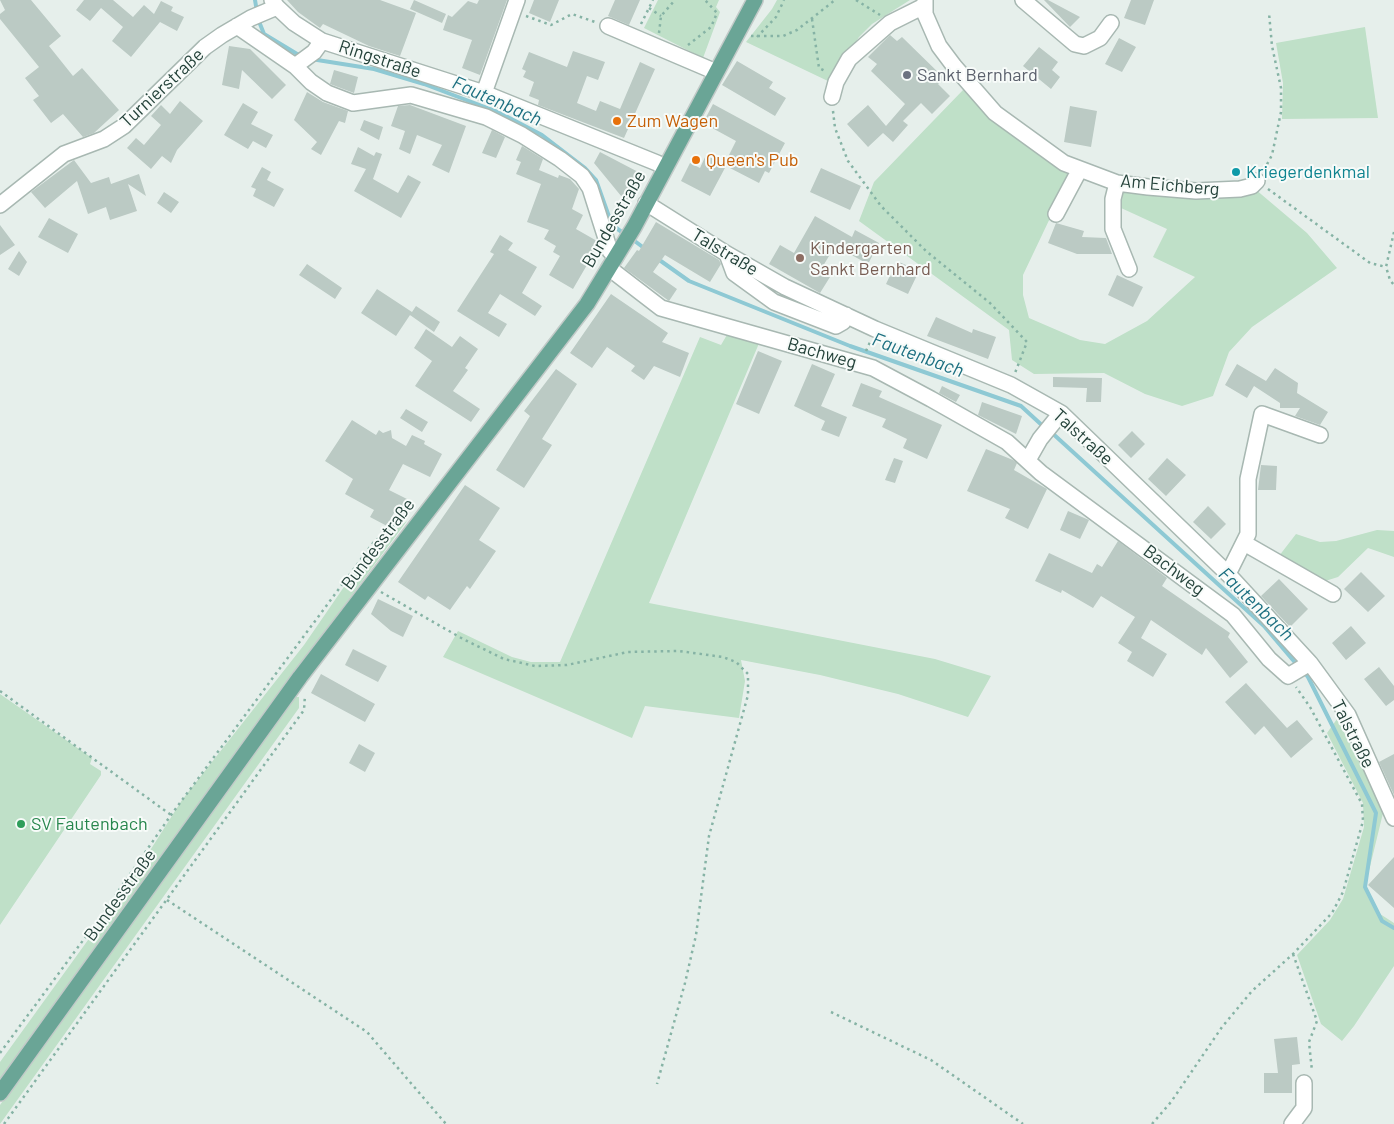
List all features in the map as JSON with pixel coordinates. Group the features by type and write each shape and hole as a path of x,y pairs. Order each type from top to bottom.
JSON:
{"main road":[{"name":"Bundesstraße","path":"0,1093 300,677 587,304 634,227 755,0"}],"street":[{"path":"1023,0 1075,44 1084,46 1100,38 1111,23"},
{"path":"832,97 836,82 849,59 890,23 925,3"},
{"name":"Am Eichberg","path":"925,3 925,14 940,46 995,113 1064,163 1117,182 1196,191 1240,190 1252,186 1257,180"},
{"name":"Ringstraße","path":"272,6 294,23 308,55 484,93 657,163 665,168"},
{"name":"Turnierstraße","path":"0,205 64,154 104,140 124,126 205,47 272,6"},
{"path":"484,93 515,6"},
{"path":"237,26 308,55 311,82 327,93 353,103 411,95 486,117 522,135 560,159 582,176 596,202 610,251 616,255"},
{"path":"608,26 716,72"},
{"path":"1056,214 1080,169"},
{"path":"1117,182 1113,199 1113,229 1129,269"},
{"name":"Talstraße","path":"646,203 727,254 785,287 950,361 1011,385 1061,413 1228,574 1310,663 1348,715 1394,818"},
{"name":"Bachweg","path":"616,255 661,308 873,368 1007,442 1041,473 1234,615 1268,659 1292,675"},
{"path":"1028,460 1040,439 1061,413"},
{"path":"1228,574 1248,534 1248,479 1262,414 1320,434"},
{"path":"1244,543 1333,594"},
{"path":"1292,675 1310,663"},
{"path":"1292,1124 1304,1108 1304,1083"}],"path":[{"path":"635,37 653,0"},
{"path":"656,46 661,16 675,0"},
{"path":"680,57 688,46 711,27 717,13 705,0"},
{"path":"784,0 776,17 757,37 783,36 797,30 835,0"},
{"path":"856,0 879,13 890,23"},
{"path":"515,6 551,25 572,14 608,26"},
{"path":"649,8 661,16"},
{"path":"1270,13 1272,46 1281,88 1280,112 1272,155 1257,180 1293,209 1370,263 1386,267"},
{"path":"812,19 819,68 827,72 849,59"},
{"path":"832,97 835,128 848,161 881,206 926,251 990,303 1027,342 1011,385"},
{"path":"1394,232 1386,267 1390,280 1394,285"},
{"path":"0,1053 101,916 171,815 373,544 411,513 424,514"},
{"path":"370,586 463,639 504,659 535,666 567,665 628,652 679,651 723,657 736,662 748,674 748,695 709,836 696,936 657,1084"},
{"path":"1152,1124 1171,1102 1222,1026 1252,991 1293,954 1332,913 1343,892 1363,821 1362,804 1292,675"},
{"path":"4,1124 304,710 306,680 300,677"},
{"path":"0,691 171,815"},
{"path":"167,900 367,1032 446,1124"},
{"path":"1293,954 1317,1021 1309,1042 1312,1080 1304,1083"},
{"path":"831,1012 931,1060 1023,1124"}],"green space":[{"path":"658,0 719,0 716,7 720,12 703,58 644,28"},
{"path":"777,0 910,0 872,24 859,37 830,82 746,42"},
{"path":"1365,27 1378,118 1282,119 1283,83 1276,43"},
{"path":"963,90 1071,174 1023,275 1023,295 1029,318 1080,340 1105,344 1147,321 1195,277 1153,257 1167,229 1121,208 1124,186 1255,189 1307,233 1337,268 1252,327 1229,352 1213,396 1182,406 1145,394 1104,373 1034,374 1012,360 1009,330 859,221 874,182"},
{"path":"728,333 760,341 649,603 935,659 991,676 968,717 898,694 820,675 741,660 745,681 739,718 645,706 632,738 443,657 458,631 512,657 531,662 560,662 700,337 721,345"},
{"path":"407,521 0,1079 0,1062 132,879 182,800 304,645 370,549"},
{"path":"1377,530 1394,531 1394,557 1368,548 1338,577 1322,582 1279,556 1296,534 1320,542 1336,541"},
{"name":"SV Fautenbach","path":"0,694 92,758 90,764 101,771 101,775 0,925"},
{"path":"292,697 299,697 299,708 0,1124 0,1105"},
{"path":"1337,719 1384,809 1365,887 1377,912 1394,923 1394,966 1342,1041 1321,1024 1297,955 1330,920 1343,899 1364,827 1363,803 1327,733"}],"building":[{"path":"0,0 31,0 61,36 49,46 73,76 82,68 119,110 94,133 83,137 63,114 51,123 33,100 39,96 25,78 39,67 0,19 0,14 5,10"},
{"path":"84,0 113,0 133,17 144,5 154,14 161,1 173,7 171,11 184,17 177,31 160,22 131,57 112,41 123,27 101,8 90,21 76,10"},
{"path":"287,0 380,0 416,13 400,56 369,46 323,24 320,28 298,12"},
{"path":"414,0 446,14 442,23 410,9"},
{"path":"479,0 507,0 480,75 462,68 472,40 443,30 448,15 452,17 468,1 477,4"},
{"path":"534,0 559,0 550,22 529,13"},
{"path":"615,0 640,0 629,25 608,16"},
{"path":"1044,0 1048,0 1080,17 1070,27"},
{"path":"1131,0 1154,0 1145,25 1124,18"},
{"name":"Sankt Bernhard","path":"890,35 897,41 902,37 944,78 938,84 950,96 932,114 921,103 903,121 908,125 893,142 883,133 868,147 847,124 868,105 886,126 905,104 871,71 877,64 868,57"},
{"path":"1119,38 1136,47 1122,72 1105,64"},
{"path":"229,46 250,49 286,85 272,99 242,70 239,89 222,85"},
{"path":"1039,47 1058,62 1052,70 1060,77 1051,89 1023,66"},
{"path":"573,51 605,62 598,80 587,76 577,103 596,111 600,101 620,109 640,62 655,69 624,138 538,105 539,100 529,96 534,82 523,77 526,71 522,69 529,52 567,67"},
{"path":"737,61 773,82 769,88 786,98 775,116 722,85"},
{"path":"334,70 358,77 354,93 330,84"},
{"path":"307,92 323,102 348,111 345,123 339,121 321,155 311,149 317,142 294,120"},
{"path":"180,101 203,121 177,150 171,163 162,156 151,169 127,148 136,138 144,145 161,125 151,116 161,105 170,114"},
{"path":"243,103 258,112 251,124 273,135 266,148 253,141 248,149 224,135"},
{"path":"713,104 785,143 769,173 765,171 759,183 726,166 710,196 681,181 690,163 700,168 706,155 724,165 736,141 703,123"},
{"path":"410,105 466,126 449,173 432,165 442,145 417,135 410,154 399,149 405,131 391,126 398,106"},
{"path":"1070,106 1097,111 1091,147 1064,142"},
{"path":"364,120 383,127 379,140 360,130"},
{"path":"492,130 505,137 496,158 482,153"},
{"path":"522,146 543,159 539,170 558,178 559,175 570,179 579,189 572,209 583,215 576,229 597,241 598,246 573,289 549,275 560,256 553,252 556,246 544,239 549,230 527,222 541,184 516,174 521,162 516,160"},
{"path":"358,147 374,156 376,152 382,154 373,179 398,193 408,175 421,182 401,218 354,191 366,169 351,164"},
{"path":"600,152 642,174 626,202 594,163"},
{"path":"74,160 91,183 109,177 111,184 139,174 146,196 128,184 137,211 110,220 106,207 88,214 77,181 45,208 31,192"},
{"path":"262,167 271,172 267,180 284,189 274,207 253,196 256,189 251,187"},
{"path":"821,168 861,186 850,210 810,192"},
{"path":"164,192 179,202 171,213 157,203"},
{"name":"Kindergarten Sankt Bernhard","path":"815,216 852,237 855,230 879,243 868,264 835,246 820,271 830,277 820,293 769,264 780,245 794,253"},
{"path":"49,218 78,234 68,253 38,237"},
{"path":"656,222 719,260 721,264 710,282 665,255 653,272 677,289 669,301 624,268 637,250 639,251"},
{"path":"1056,223 1084,231 1082,237 1106,238 1112,254 1077,254 1048,243"},
{"path":"0,225 15,245 0,255"},
{"path":"500,235 513,243 508,250 537,267 522,293 542,306 535,316 500,294 488,313 507,324 499,337 457,311 494,254 490,252"},
{"path":"19,251 27,262 19,276 8,269"},
{"path":"897,261 919,271 908,294 886,284"},
{"path":"307,264 342,288 335,299 299,275"},
{"path":"1117,275 1143,287 1133,307 1108,295"},
{"path":"377,289 412,312 396,336 361,313"},
{"path":"611,294 668,333 662,342 689,353 680,377 654,366 644,380 631,371 635,366 607,347 592,368 570,353"},
{"path":"416,306 440,322 434,332 410,315"},
{"path":"936,317 972,333 973,329 996,337 988,359 927,336"},
{"path":"426,329 452,347 460,336 478,349 465,368 468,370 453,391 480,409 471,422 415,386 432,361 414,348"},
{"path":"758,351 782,361 759,414 736,404"},
{"path":"812,364 835,374 821,406 847,417 839,437 821,430 825,421 794,406"},
{"path":"1237,364 1266,381 1275,368 1298,383 1297,393 1328,412 1320,425 1295,416 1300,408 1280,408 1280,403 1254,386 1247,398 1225,385"},
{"path":"556,369 577,384 542,439 552,445 524,488 496,470 530,416 524,411"},
{"path":"1053,377 1102,378 1101,402 1086,402 1087,388 1053,387"},
{"path":"861,383 882,391 879,397 942,425 927,459 903,448 907,439 882,427 886,419 852,406"},
{"path":"942,386 960,395 956,402 939,393"},
{"path":"982,402 1022,416 1016,434 978,415"},
{"path":"406,409 428,422 422,432 400,418"},
{"path":"352,420 376,435 379,430 383,433 391,430 392,438 406,446 412,435 425,441 424,444 442,454 430,477 403,464 389,490 409,500 402,514 395,511 387,526 370,517 374,510 345,494 353,479 325,461"},
{"path":"1132,431 1145,444 1131,458 1118,445"},
{"path":"986,449 1013,460 1017,463 1014,470 1047,489 1028,529 1005,518 1010,509 967,491"},
{"path":"894,458 903,461 895,483 885,480"},
{"path":"1167,458 1186,475 1166,496 1148,479"},
{"path":"1261,465 1277,466 1276,490 1258,490"},
{"path":"465,485 500,508 479,540 496,551 470,589 467,586 450,610 428,596 425,600 398,582"},
{"path":"1208,506 1226,524 1211,539 1193,522"},
{"path":"1068,511 1089,520 1080,539 1060,530"},
{"path":"1118,541 1167,578 1162,586 1230,633 1228,637 1248,662 1230,678 1206,648 1202,655 1151,620 1141,638 1167,654 1153,677 1127,661 1132,652 1118,643 1135,617 1101,596 1093,608 1062,590 1061,593 1035,581 1049,553 1092,573 1097,564 1102,567"},
{"path":"1361,572 1385,596 1368,612 1344,589"},
{"path":"1279,579 1308,609 1290,627 1261,596"},
{"path":"378,599 413,616 403,637 391,631 371,614"},
{"path":"1351,626 1366,643 1346,660 1332,643"},
{"path":"353,649 387,666 378,682 345,665"},
{"path":"1379,667 1394,686 1394,700 1386,706 1364,679"},
{"path":"321,674 375,704 365,722 311,693"},
{"path":"1246,683 1287,728 1297,720 1313,739 1291,758 1264,726 1255,735 1225,702"},
{"path":"359,744 375,753 365,772 349,763"},
{"path":"1394,754 1394,795 1379,762"},
{"path":"1394,857 1394,908 1368,885"},
{"path":"1297,1037 1300,1064 1292,1065 1292,1093 1264,1093 1264,1073 1278,1073 1274,1039"}],"waterway":[{"name":"Fautenbach","path":"255,0 257,12"},
{"name":"Fautenbach","path":"258,19 264,34 302,57"},
{"name":"Fautenbach","path":"311,59 374,69 424,84 498,112 542,135 585,168 596,180 612,225 626,235"},
{"name":"Fautenbach","path":"632,239 644,248"},
{"name":"Fautenbach","path":"658,259 689,281 850,346 1021,406 1045,428"},
{"name":"Fautenbach","path":"1051,432 1264,626 1298,666"},
{"name":"Fautenbach","path":"1303,671 1308,677 1376,813 1365,887 1382,921 1394,928"}],"place":[{"name":"Sankt Bernhard","path":"907,75"},
{"name":"Zum Wagen","path":"617,121"},
{"name":"Queen's Pub","path":"696,160"},
{"name":"Kriegerdenkmal","path":"1236,172"},
{"name":"Kindergarten Sankt Bernhard","path":"800,258"},
{"name":"SV Fautenbach","path":"21,824"}]}
